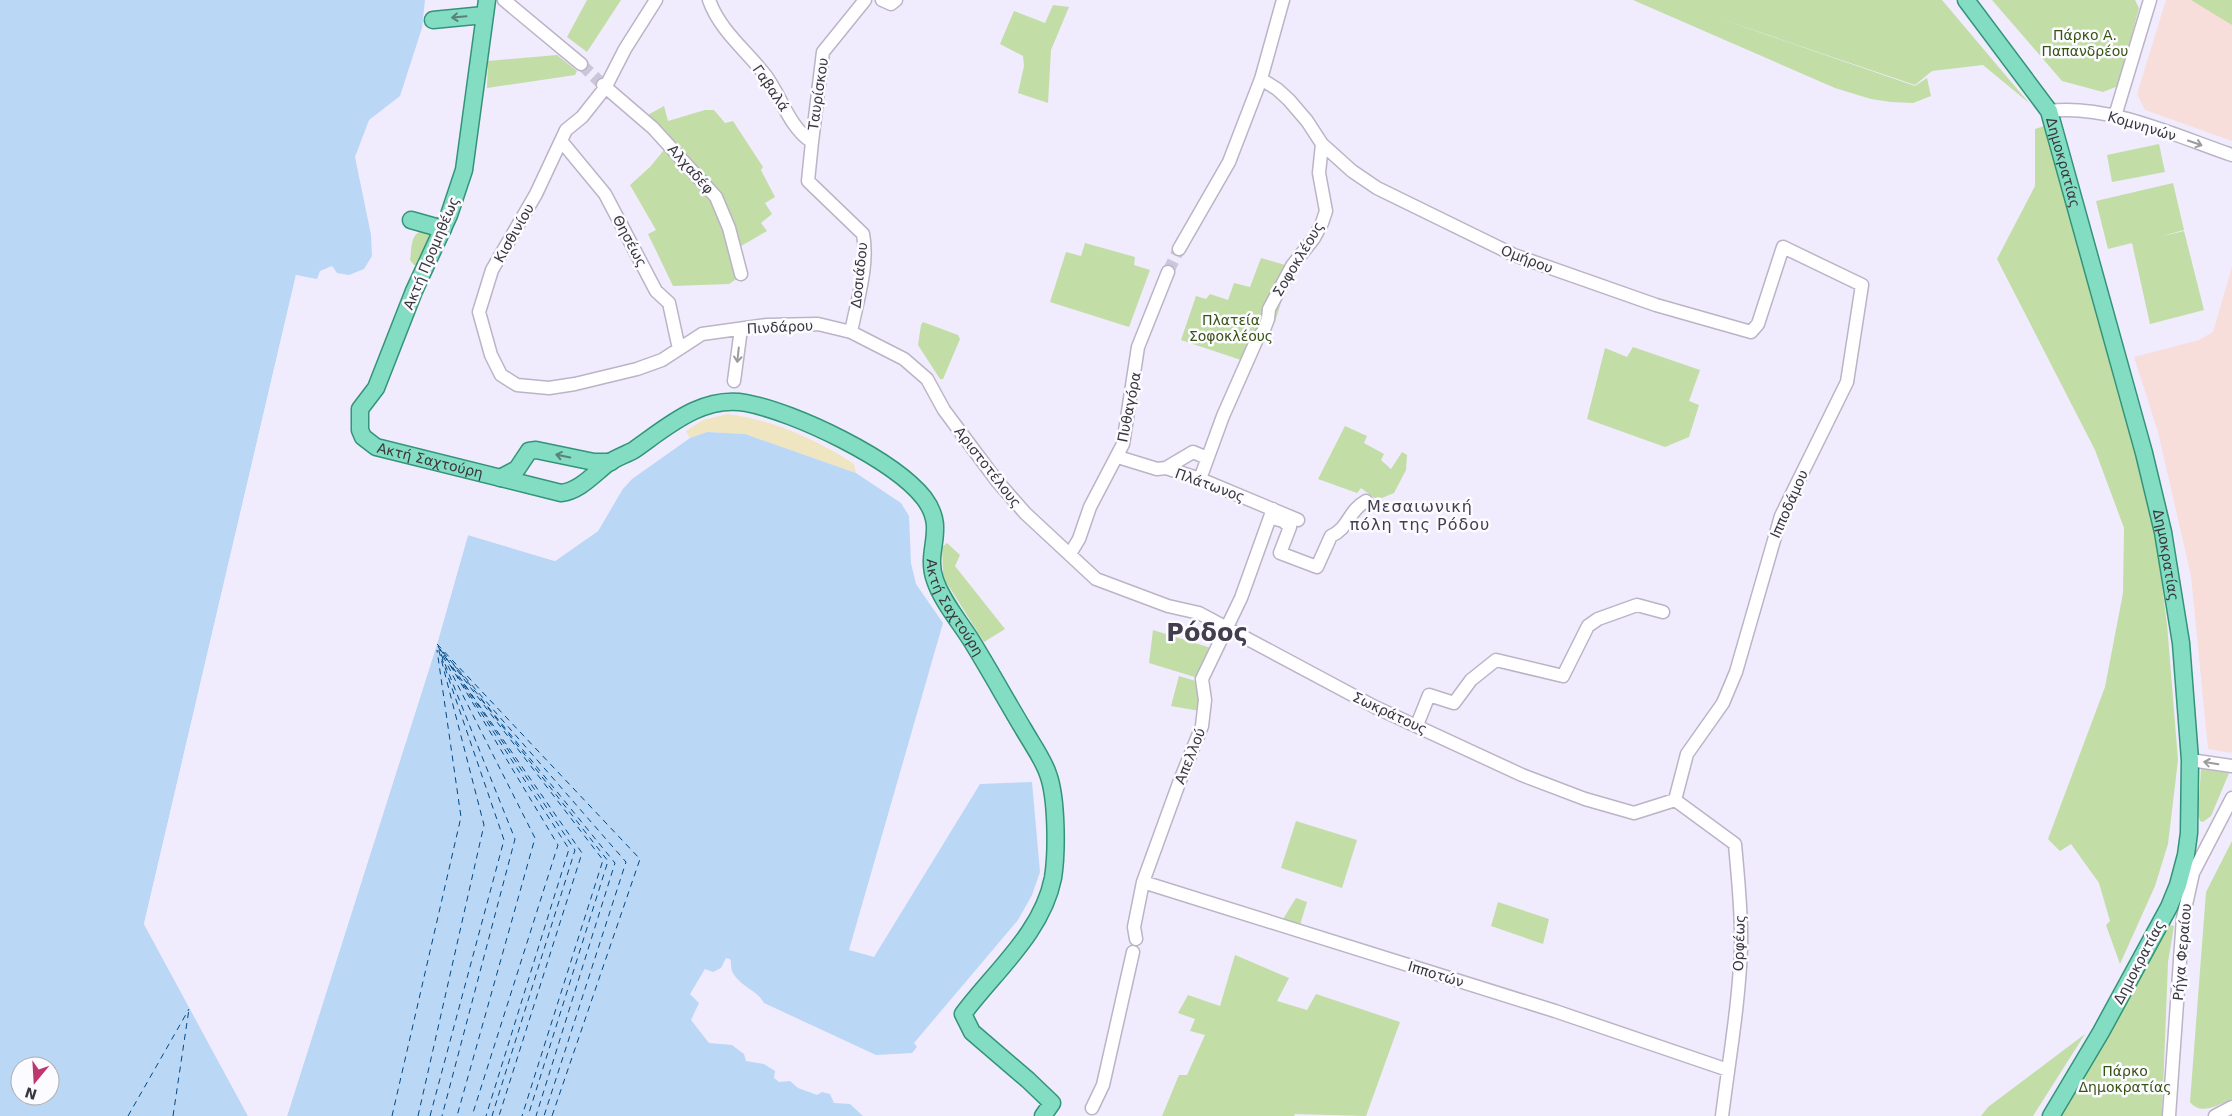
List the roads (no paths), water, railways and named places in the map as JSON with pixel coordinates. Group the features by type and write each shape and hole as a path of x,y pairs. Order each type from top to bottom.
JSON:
{"main road":[{"name":"Δημοκρατίας","path":"1966,0 2049,110 2139,435 2163,532 2181,643 2190,760 2189,833 2178,885 2101,1032 2050,1116"},
{"path":"432,20 486,7"},
{"name":"Ακτή Προμηθέως","path":"360,409 376,388 414,291 443,229 464,170 486,7"},
{"path":"411,220 443,229"},
{"name":"Ακτή Σαχτούρη","path":"360,409 360,430 363,437 376,447 554,492 568,492 686,414 733,391 746,403 830,433 891,469 925,499 934,517 936,526 932,568 939,589 1005,696 1049,775 1054,813 1055,862 1044,909 1030,932 963,1014 967,1025 1052,1103 1043,1116"},
{"name":"Ακτή Σαχτούρη","path":"500,478 512,473 529,451 536,450 594,462 611,462"}],"street":[{"path":"504,0 581,64"},
{"name":"Κισθινίου","path":"518,385 501,375 491,355 479,312 492,270 536,194 566,130 582,117 604,87 656,0"},
{"name":"Γαβαλά","path":"709,0 716,17 767,77 796,126 803,136 812,142"},
{"name":"Ταυρίσκου","path":"812,142 823,52 864,0"},
{"path":"1179,249 1229,162 1261,79 1283,0"},
{"path":"2115,116 2150,0"},
{"name":"Ομήρου","path":"1261,79 1277,89 1288,100 1307,121 1322,144 1352,171 1377,188 1514,255 1656,305 1751,332 1758,324 1783,247"},
{"name":"Αλχαδέφ","path":"604,87 653,128 716,197 729,228 741,274"},
{"name":"Κομνηνών","path":"2049,110 2066,109 2115,116 2232,155"},
{"name":"Θησέως","path":"562,142 605,194 656,291 669,303 679,349"},
{"name":"Δοσιάδου","path":"812,142 808,181 864,234 862,273 852,332"},
{"name":"Σοφοκλέους","path":"1200,479 1257,339 1263,332 1268,319 1269,309 1292,266 1314,238 1322,223 1326,211 1319,174 1322,144"},
{"name":"Ιπποδάμου","path":"1674,800 1687,754 1723,704 1738,665 1780,516 1846,382 1852,360 1862,285 1783,247"},
{"name":"Πυθαγόρα","path":"1070,554 1079,539 1090,507 1118,457 1127,425 1138,347 1168,272"},
{"name":"Πινδάρου","path":"518,385 549,388 637,370 662,360 702,334 767,325 818,324 852,332 904,359 927,379 944,410"},
{"path":"733,391 741,329"},
{"name":"Αριστοτέλους","path":"944,410 997,481 1025,513 1070,554"},
{"path":"1166,468 1193,452 1207,458"},
{"name":"Πλάτωνος","path":"1118,457 1157,469 1166,468 1200,479 1272,513 1298,520"},
{"path":"1225,628 1241,598 1272,513 1290,527 1280,553 1317,567 1331,536 1340,532 1356,507 1366,501"},
{"name":"Σωκράτους","path":"1070,554 1096,579 1168,606 1199,613 1326,682 1522,775 1585,799 1634,813 1674,800"},
{"path":"1417,725 1429,696 1454,703 1471,680 1496,660 1563,676 1588,626 1598,619 1637,605 1663,612"},
{"name":"Απελλού","path":"1136,939 1134,927 1143,882 1202,726 1205,700 1202,679 1225,628"},
{"path":"2190,760 2232,766"},
{"name":"Ρήγα Φεραίου","path":"2169,1116 2183,918 2188,888 2193,873 2232,798"},
{"name":"Ορφέως","path":"1674,800 1735,844 1741,910 1740,948 1735,1027 1722,1116"},
{"name":"Ιπποτών","path":"1143,882 1555,1011 1728,1070"},
{"path":"1092,1108 1103,1085 1133,952"},
{"path":"2222,1114 2232,1106"}],"water":[{"path":"0,0 425,0 422,28 400,96 369,120 355,157 371,235 372,256 364,269 349,275 337,273 332,266 320,271 317,279 296,275 144,924 248,1116 0,1116"},
{"path":"707,432 745,434 856,473 901,503 909,516 911,563 916,584 943,623 849,950 874,957 980,784 1032,782 1040,872 1032,895 1018,920 914,1043 917,1047 912,1053 876,1055 764,1003 736,978 732,971 730,959 726,958 721,968 713,972 705,969 690,994 699,1003 691,1020 709,1043 732,1045 744,1054 746,1061 764,1064 775,1071 774,1078 779,1082 790,1081 798,1088 817,1095 822,1092 830,1094 834,1103 850,1104 863,1116 287,1116 437,644 468,535 555,561 598,531 622,490 632,479 690,438"}],"tunnel":[{"path":"581,64 603,85"},
{"path":"1168,272 1179,249"}],"district":[{"name":"Μεσαιωνική πόλη της Ρόδου","path":"1420,515"},
{"name":"Ρόδος","path":"1207,633"}],"park label":[{"name":"Πάρκο Α. Παπανδρέου","path":"2085,43"},
{"name":"Πλατεία Σοφοκλέους","path":"1231,328"},
{"name":"Πάρκο Δημοκρατίας","path":"2125,1080"}]}
